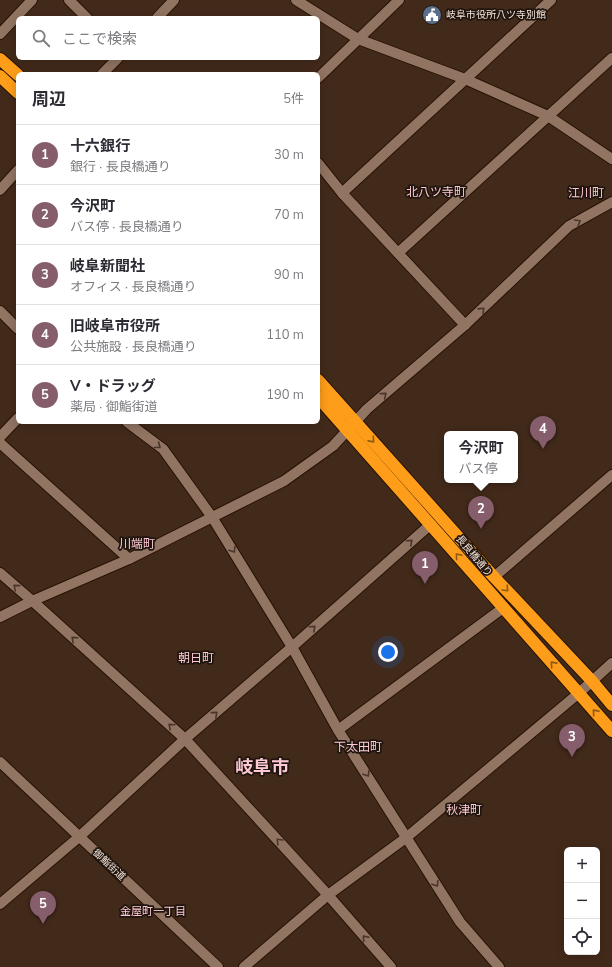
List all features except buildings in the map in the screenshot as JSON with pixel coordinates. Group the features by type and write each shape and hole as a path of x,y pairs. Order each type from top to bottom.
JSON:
{"highway":[{"path":"0,59 16,73"},
{"path":"0,76 16,91"},
{"name":"長良橋通り","path":"320,383 351,425 431,524 612,731"},
{"name":"長良橋通り","path":"320,399 351,425 592,681 612,705"}],"street":[{"path":"17,16 32,0"},
{"path":"69,0 85,16"},
{"path":"159,16 174,0"},
{"path":"296,0 358,39 465,80 548,116 612,158"},
{"path":"320,76 399,0"},
{"path":"342,193 551,0"},
{"path":"0,34 16,17"},
{"path":"398,253 612,58"},
{"path":"104,72 116,60"},
{"path":"320,165 342,193 466,326"},
{"path":"0,190 16,172"},
{"path":"0,617 32,601 129,559 284,481 333,446 366,409 466,326 570,226 612,202"},
{"path":"0,311 16,327"},
{"path":"0,437 16,420"},
{"path":"130,424 163,449 212,517 292,647 338,730 460,922 499,967"},
{"path":"0,443 129,559"},
{"path":"494,577 612,475"},
{"path":"0,904 79,837 185,739 431,524"},
{"path":"0,573 185,739 328,895 391,967"},
{"path":"338,730 503,608"},
{"path":"244,967 328,895 407,838 612,664"},
{"name":"御鮨街道","path":"0,762 218,967"}],"place":[{"name":"岐阜市役所八ツ寺別館","path":"432,15"},
{"name":"旧岐阜市役所","path":"543,449"},
{"name":"今沢町","path":"481,529"},
{"name":"十六銀行","path":"425,584"},
{"name":"岐阜新聞社","path":"572,757"},
{"name":"V・ドラッグ","path":"43,924"}],"district":[{"name":"北八ツ寺町","path":"436,192"},
{"name":"江川町","path":"586,193"},
{"name":"川端町","path":"137,544"},
{"name":"朝日町","path":"196,658"},
{"name":"下太田町","path":"358,747"},
{"name":"岐阜市","path":"262,767"},
{"name":"秋津町","path":"464,810"},
{"name":"金屋町一丁目","path":"153,911"}]}
